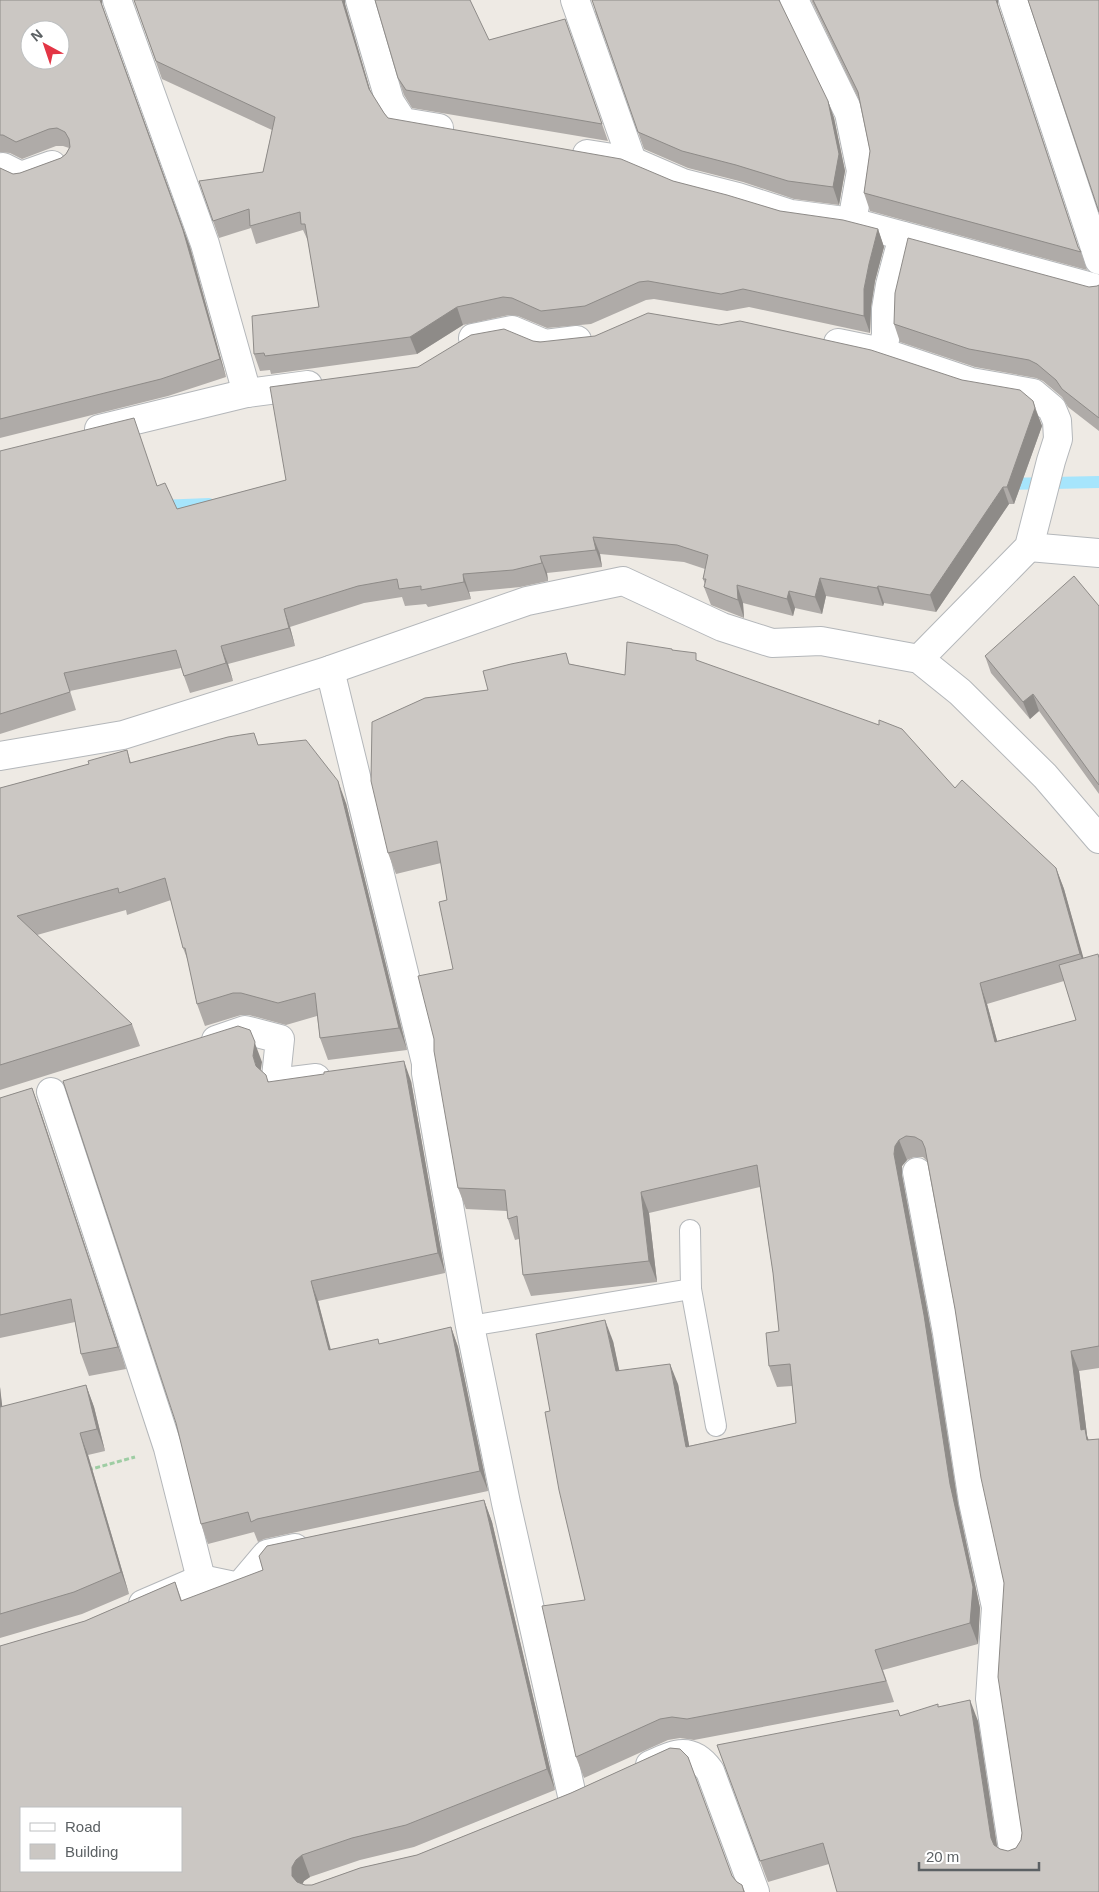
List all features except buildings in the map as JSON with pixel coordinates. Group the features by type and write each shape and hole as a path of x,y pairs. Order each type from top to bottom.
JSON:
{"street":[{"path":"117,0 205,244 247,393"},
{"path":"360,0 390,102 403,122 460,132"},
{"path":"575,0 632,161"},
{"path":"794,0 849,114 861,171 852,222"},
{"path":"1013,0 1099,260"},
{"path":"565,150 632,161 683,183 738,197 791,214 852,222 1099,289"},
{"path":"0,168 3,167 20,176 61,161"},
{"path":"882,352 886,335 886,309 890,285 903,236"},
{"path":"455,348 471,338 512,330 545,344 595,338 603,335"},
{"path":"814,337 882,352 971,382 1033,393 1052,409 1057,421 1058,439 1029,547 918,659"},
{"path":"78,434 247,393 335,381"},
{"path":"1029,547 1099,553"},
{"path":"0,756 123,736 330,670 527,601 623,581 722,627 772,643 822,641 918,659 960,692 1045,776 1099,839"},
{"path":"330,670 426,1063 426,1074 470,1326 496,1505 564,1803 598,1788"},
{"path":"190,1048 245,1030 280,1039 276,1077 279,1081 340,1075"},
{"path":"398,1067 426,1063"},
{"path":"79,1083 39,1096 168,1448 201,1579"},
{"path":"917,1172 947,1333 973,1502 996,1607 990,1699 1014,1856"},
{"path":"122,1614 201,1579 239,1587 267,1554 314,1544"},
{"path":"962,1704 990,1699"},
{"path":"632,1773 674,1754 695,1756 724,1750"},
{"path":"695,1756 710,1771 755,1892"}],"lane":[{"path":"690,1230 691,1289 716,1426"},
{"path":"470,1326 691,1289"}],"path":[{"path":"84,1471 168,1448"}],"waterway":[{"path":"1004,484 1099,482"},
{"path":"159,506 209,504"}]}
